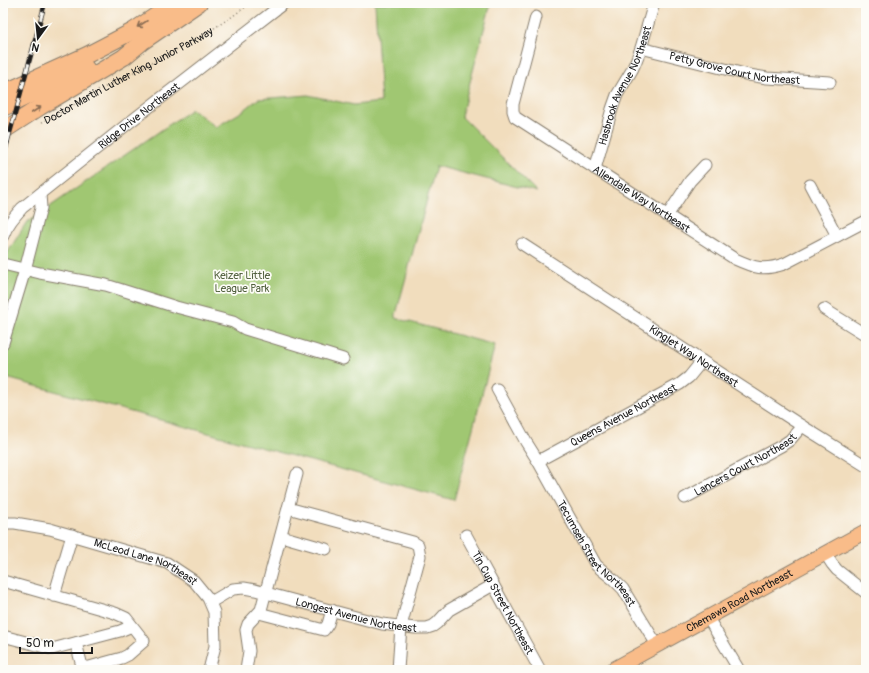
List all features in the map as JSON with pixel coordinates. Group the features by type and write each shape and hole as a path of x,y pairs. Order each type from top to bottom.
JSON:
{"highway":[{"path":"3,93 88,55 133,30 175,3"},
{"name":"Doctor Martin Luther King Junior Parkway","path":"142,42 199,3"},
{"path":"3,108 119,51 142,42"},
{"path":"3,131 66,91 124,57 142,42"}],"main road":[{"name":"Chemawa Road Northeast","path":"612,670 866,531"}],"street":[{"name":"Ridge Drive Northeast","path":"3,236 9,224 22,208 284,3"},
{"name":"Hasbrook Avenue Northeast","path":"595,169 614,102 632,70 641,48 654,3"},
{"name":"Allendale Way Northeast","path":"536,17 513,104 515,117 735,259 749,266 761,269 773,268 784,264 866,221"},
{"name":"Petty Grove Court Northeast","path":"641,48 749,75 767,78 830,82"},
{"path":"668,216 690,181 705,165"},
{"path":"810,185 837,236"},
{"path":"3,342 25,270 41,208 40,194"},
{"name":"Kinglet Way Northeast","path":"522,244 866,466"},
{"path":"3,264 40,273 106,284 233,322 245,329 343,359"},
{"path":"824,309 866,336"},
{"name":"Queens Avenue Northeast","path":"538,461 680,384 689,377 702,361"},
{"name":"Tecumseh Street Northeast","path":"497,389 596,565 623,589 657,646"},
{"name":"Lancers Court Northeast","path":"685,498 781,446 790,440 802,426"},
{"path":"246,670 249,651 246,630 248,624 261,610 297,474"},
{"path":"288,508 413,542 418,545 420,556 401,626 398,670"},
{"name":"McLeod Lane Northeast","path":"3,523 15,523 50,529 167,563 194,581 211,602 214,612 215,646 209,670"},
{"path":"54,596 72,535"},
{"name":"Tin Cup Street Northeast","path":"466,535 540,670"},
{"path":"281,536 326,549"},
{"path":"825,553 837,570 866,594"},
{"path":"3,581 115,613 126,618 144,641 128,655 122,658 83,669 76,643"},
{"name":"Longest Avenue Northeast","path":"211,602 233,589 244,588 266,592 382,624 427,628 433,626 449,610 493,585"},
{"path":"259,612 324,630 328,624 332,610"},
{"path":"708,618 739,670"},
{"path":"3,636 52,649 120,631 132,626"}],"path":[{"name":"Doctor Martin Luther King Junior Parkway","path":"37,125 43,121 49,120 96,92 200,36 230,18 250,3"}],"green space":[{"name":"Keizer Little League Park","path":"375,3 491,3 461,116 537,192 436,166 395,318 495,345 454,500 3,377 3,260 26,223 192,109 216,127 243,111 258,99 308,95 354,105 381,102"}],"railway":[{"path":"3,159 45,3"}]}
